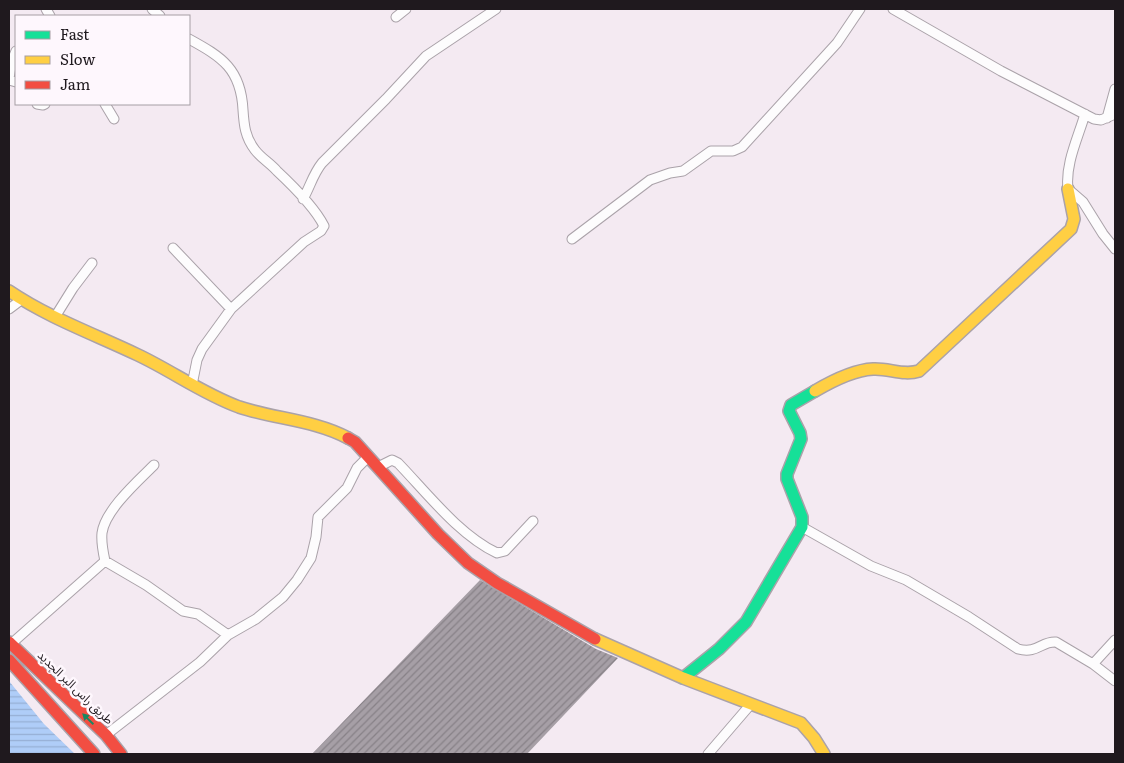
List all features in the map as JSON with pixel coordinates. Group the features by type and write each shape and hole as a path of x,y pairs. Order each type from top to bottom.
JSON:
{"street":[{"path":"396,16 406,9"},
{"path":"303,199 310,187 313,176 322,163 426,56 496,9"},
{"path":"572,238 650,180 683,171 711,151 736,150 742,147 837,43 860,9"},
{"path":"893,9 1001,71 1097,120 1111,116 1115,89"},
{"path":"190,40 217,56 232,70 239,85 246,134 255,149 303,199 323,224 323,228 304,242 231,309 202,349 197,360 192,385"},
{"path":"9,79 15,54"},
{"path":"106,105 114,119"},
{"path":"683,678 731,638 746,622 802,527 802,517 787,480 787,474 801,439 789,408 794,403 822,388 860,371 878,369 908,375 919,371 1021,275 1067,235 1074,219 1067,181 1085,114"},
{"path":"1068,189 1083,202 1115,249"},
{"path":"173,248 231,309"},
{"path":"56,317 73,288 92,263"},
{"path":"9,291 21,300 96,337 139,355 192,385 239,407 338,433 355,442 438,534 474,567 522,598 600,642 683,678 801,723 814,738 824,754"},
{"path":"9,309 21,300"},
{"path":"9,660 92,751 106,735 200,662 228,635 256,619 284,597 311,558 318,517 347,488 357,468 368,457"},
{"path":"378,467 392,460 398,463 458,525 479,543 498,553 505,551 533,521"},
{"path":"105,561 102,531 108,518 118,503 154,465"},
{"path":"802,527 872,566 906,580 969,617 1018,649 1035,650 1050,642 1056,642 1093,664 1115,681"},
{"path":"105,561 146,585 183,611 198,614 228,635"},
{"path":"10,643 105,561"},
{"path":"1093,664 1115,640"},
{"name":"طريق راس البر الجديد","path":"10,643 106,735 121,754"},
{"path":"708,754 751,704"}],"water":[{"path":"9,681 44,724 75,754 9,754"}],"building":[{"path":"480,580 596,649 618,658 527,754 312,754"}],"traffic: fast":[{"path":"683,678 719,649 746,622 802,527 802,517 787,479 787,474 801,439 789,411 791,405 815,391"}],"traffic: slow":[{"path":"815,391 828,383 858,371 879,369 907,373 919,371 1071,229 1074,219 1068,189"},
{"path":"9,291 24,301 138,355 226,402 253,411 322,427 348,438"},
{"path":"595,639 683,678 801,723 814,738 824,754"}],"traffic: jam":[{"path":"348,438 355,442 438,534 468,563 497,583 595,639"},
{"path":"9,642 106,735 121,754"},
{"path":"9,660 94,754"}]}
